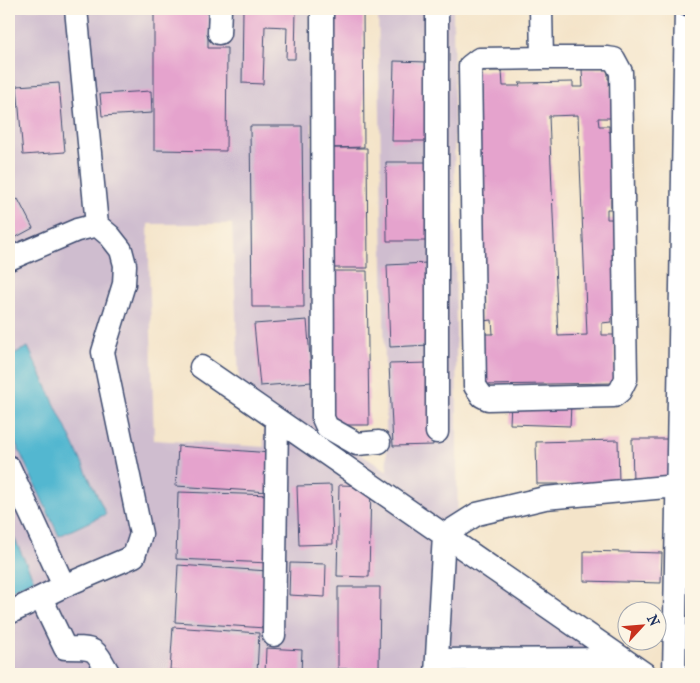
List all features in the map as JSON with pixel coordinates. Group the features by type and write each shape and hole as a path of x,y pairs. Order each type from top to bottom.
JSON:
{"street":[{"path":"219,33 220,9"},
{"path":"322,9 323,418 327,427 357,444 379,442"},
{"path":"437,9 437,432"},
{"path":"541,9 542,58"},
{"path":"674,674 684,640 683,560 676,486 686,9"},
{"path":"9,613 64,586 134,556 141,534 103,352 124,284 125,265 121,250 110,236 97,225 72,10"},
{"path":"542,58 614,59 621,72 626,380 620,391 614,396 488,399 482,396 475,386 470,66 479,59 542,58"},
{"path":"9,259 77,230 97,225"},
{"path":"201,366 645,674"},
{"path":"274,635 278,420"},
{"path":"9,467 64,586"},
{"path":"444,535 478,514 545,498 676,486"},
{"path":"444,535 436,667 622,659"},
{"path":"41,598 65,648 86,647 96,651 109,674"}],"shaded area":[{"path":"9,9 310,9 317,427 387,471 378,9 453,9 458,553 637,674 9,674","holes":["148,224 232,224 240,403 264,421 264,447 154,440"]}],"water":[{"path":"28,347 106,514 59,536 9,429 9,356"},
{"path":"9,527 34,580 9,591"}],"building":[{"path":"154,9 208,9 208,48 227,48 226,151 154,150"},
{"path":"243,9 296,9 295,59 286,59 287,27 265,26 263,84 242,83"},
{"path":"329,9 363,9 364,147 330,148"},
{"path":"394,61 428,62 426,141 392,141"},
{"path":"582,69 608,69 608,79 611,79 614,118 598,118 599,126 609,126 609,132 612,132 613,199 611,199 611,209 607,209 607,219 619,219 614,317 611,318 611,322 602,323 602,335 614,335 615,383 483,385 482,334 493,334 492,320 482,321 476,71 502,71 503,86 520,86 519,83 573,82 573,87 583,87","holes":["578,115 587,335 558,336 549,116"]},
{"path":"59,83 65,152 23,155 17,86"},
{"path":"151,91 152,113 102,116 100,94"},
{"path":"250,126 302,126 304,307 252,307"},
{"path":"325,148 367,148 368,268 326,268"},
{"path":"386,162 429,162 429,241 387,241"},
{"path":"18,199 33,228 9,241 9,204"},
{"path":"427,263 430,345 390,347 387,265"},
{"path":"328,271 367,271 369,425 329,425"},
{"path":"307,320 312,382 260,386 254,324"},
{"path":"429,363 433,445 393,446 389,364"},
{"path":"511,402 571,404 570,426 510,424"},
{"path":"632,439 669,439 670,482 633,482"},
{"path":"618,440 619,484 537,484 536,442"},
{"path":"178,446 271,453 269,492 176,486"},
{"path":"331,485 333,544 299,545 297,486"},
{"path":"339,485 371,486 369,577 337,576"},
{"path":"178,492 273,495 270,563 176,559"},
{"path":"584,551 662,553 661,583 584,581"},
{"path":"290,563 326,564 325,597 289,595"},
{"path":"178,565 268,571 265,628 175,622"},
{"path":"338,587 380,587 379,669 338,669"},
{"path":"173,627 259,633 257,674 170,670"},
{"path":"266,648 302,650 301,674 265,674"}],"railway":[{"path":"670,9 691,15"}]}
